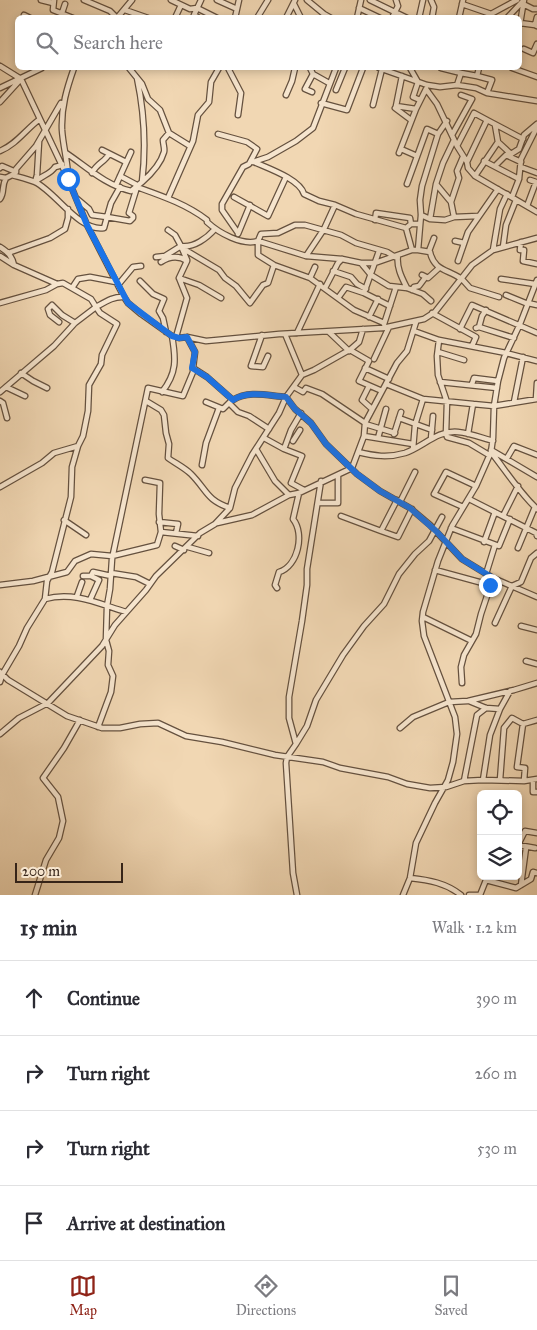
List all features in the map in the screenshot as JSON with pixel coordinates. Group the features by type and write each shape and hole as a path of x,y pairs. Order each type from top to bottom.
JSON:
{"street":[{"path":"41,0 54,1 53,10 62,14 65,4"},
{"path":"84,0 110,11 114,15"},
{"path":"120,15 131,0"},
{"path":"171,0 190,9 197,8 211,15"},
{"path":"194,15 201,0"},
{"path":"217,0 237,9"},
{"path":"236,15 239,0"},
{"path":"259,15 268,0"},
{"path":"358,15 361,0"},
{"path":"370,0 401,15"},
{"path":"393,15 398,6 396,0"},
{"path":"420,15 423,0"},
{"path":"431,0 434,8 433,15"},
{"path":"492,15 517,0"},
{"path":"310,1 326,15"},
{"path":"288,15 294,2"},
{"path":"294,2 300,15"},
{"path":"460,15 462,2 488,15"},
{"path":"523,2 536,9"},
{"path":"510,15 523,2"},
{"path":"521,15 523,2"},
{"path":"176,15 181,5"},
{"path":"359,8 374,15"},
{"path":"125,10 139,15"},
{"path":"522,24 536,26 537,17"},
{"path":"524,49 533,53 537,44"},
{"path":"0,66 21,79 62,164 87,225 124,297 141,314 166,332 174,336 206,341 262,335 363,329 383,325"},
{"path":"0,88 38,70"},
{"path":"0,168 2,166 16,172 16,169 36,146 63,100 73,70"},
{"path":"131,70 142,84 148,99 160,110 170,132 190,146"},
{"path":"168,198 194,136 198,115 209,102 211,82 218,70"},
{"path":"229,70 241,93 238,115"},
{"path":"286,95 295,70"},
{"path":"311,70 313,74 329,83"},
{"path":"238,234 222,210 222,204 243,167 268,157 296,141 313,128 335,70"},
{"path":"336,90 344,70"},
{"path":"321,103 347,110 362,70"},
{"path":"373,105 381,70"},
{"path":"386,70 426,87 447,121 453,138 467,162 468,168 475,176 537,212"},
{"path":"413,70 418,82 413,97 420,100"},
{"path":"449,70 499,81"},
{"path":"477,76 478,70"},
{"path":"518,70 537,77"},
{"path":"458,85 461,73"},
{"path":"312,92 305,89 313,74"},
{"path":"394,115 402,76"},
{"path":"137,78 144,153 142,182"},
{"path":"0,102 21,79"},
{"path":"487,93 492,80"},
{"path":"426,87 458,85 476,88 487,93 537,101"},
{"path":"417,156 400,151 426,87"},
{"path":"430,219 436,184 443,163 476,88"},
{"path":"461,96 472,99"},
{"path":"63,100 62,132 68,179"},
{"path":"396,107 416,109"},
{"path":"396,107 411,120"},
{"path":"457,146 474,113 523,139"},
{"path":"0,150 23,136 40,119"},
{"path":"467,162 487,120"},
{"path":"418,250 422,186 438,134 447,121"},
{"path":"495,125 498,142 511,154 519,149 524,135 537,124"},
{"path":"503,247 506,225 525,151 537,128"},
{"path":"407,184 427,129 438,134"},
{"path":"75,197 89,209 92,215 130,221 133,216 129,213 138,187 152,172 160,159 165,150 163,140 170,132"},
{"path":"218,134 247,142 257,149 251,163"},
{"path":"34,182 37,175 39,138"},
{"path":"475,176 498,142"},
{"path":"102,150 126,162"},
{"path":"66,152 110,184 131,191 138,187"},
{"path":"0,177 12,175 34,182 87,225 104,228 120,176 131,152"},
{"path":"92,172 97,164 106,159 109,154"},
{"path":"495,166 506,155 537,174"},
{"path":"451,202 459,178 457,171 463,156"},
{"path":"484,161 519,179"},
{"path":"251,163 286,177 303,188 304,194 311,198 356,214 406,228"},
{"path":"34,182 62,164"},
{"path":"0,199 3,195 2,184 8,177 9,170"},
{"path":"120,176 138,187 190,208 207,220 215,229 236,239 258,241 306,256 375,263 412,250 429,251"},
{"path":"234,197 268,216 286,177"},
{"path":"527,206 536,182 530,180"},
{"path":"436,184 451,202 454,217"},
{"path":"458,261 464,243 478,216 498,189"},
{"path":"493,250 500,210 506,194"},
{"path":"306,256 324,229 334,205"},
{"path":"236,239 250,206"},
{"path":"8,253 50,238 64,229 68,218 68,208"},
{"path":"375,220 376,213 410,218 410,224 406,228"},
{"path":"421,215 430,219 446,220 454,217 478,216"},
{"path":"410,224 420,224"},
{"path":"397,256 324,229 295,225 278,233 261,234 258,241 258,255 274,265 310,278 368,317 389,327 424,320 472,265 493,250 537,238"},
{"path":"406,228 412,250"},
{"path":"161,262 181,247 192,245 207,238 215,229"},
{"path":"162,392 169,382 174,367 174,336 187,298 179,278 187,261 175,235 168,230"},
{"path":"434,238 429,251 432,261 439,268 460,278 470,288 499,298"},
{"path":"454,240 464,243"},
{"path":"521,242 520,250 524,250 524,261 537,264"},
{"path":"0,247 12,257 14,264"},
{"path":"181,247 219,270 250,303 262,284 268,282 274,265"},
{"path":"365,291 379,250"},
{"path":"0,256 58,284"},
{"path":"397,256 401,276 410,289"},
{"path":"156,257 182,257 187,261"},
{"path":"325,288 333,271 342,259"},
{"path":"361,263 371,275 389,286 410,289 423,294 431,301"},
{"path":"117,283 133,267 141,266"},
{"path":"310,278 316,267"},
{"path":"410,289 419,286 423,276 428,278 439,268"},
{"path":"333,271 351,277 365,291 390,306"},
{"path":"72,288 78,279 84,277 117,283"},
{"path":"179,278 199,285 221,298"},
{"path":"403,895 410,878 416,843 435,803 446,787 453,762 457,734 455,717 424,636 422,618 435,570 451,528 476,486 490,452 493,441 496,388 506,353 520,324 536,282 501,279"},
{"path":"140,281 153,294 164,299 159,311 163,318 166,332"},
{"path":"0,303 46,290 63,283 91,299 100,313 117,324 102,356 101,364 89,385 88,411 83,436 72,467 71,497 47,581 45,599 27,628 19,646 1,673 0,682"},
{"path":"297,333 320,284"},
{"path":"338,298 346,287 365,291"},
{"path":"383,325 396,287"},
{"path":"506,295 537,305"},
{"path":"0,392 54,346 75,323 96,307 112,298 124,297"},
{"path":"368,317 378,300"},
{"path":"59,322 50,315 48,309 52,305 62,315 75,323"},
{"path":"460,329 472,305 520,324 537,333"},
{"path":"486,310 478,327 514,338"},
{"path":"432,313 476,337 472,346"},
{"path":"216,523 252,515 289,495 299,493 352,468 364,436 365,424 397,363 407,351 416,322"},
{"path":"374,359 389,327"},
{"path":"0,734 19,718 48,703 102,646 115,625 150,584 198,536 216,523 230,508 235,488 256,449 282,408 286,397 302,375 349,350 359,342 363,329"},
{"path":"414,331 439,340 537,361"},
{"path":"329,332 349,350 369,361 358,381 382,391"},
{"path":"285,334 302,375"},
{"path":"262,335 251,366 263,367 268,356"},
{"path":"98,727 111,692 113,676 108,664 109,651 106,640 106,606 110,589 112,556 148,388 183,396 193,372 195,352 187,337"},
{"path":"439,340 440,382 448,413 446,434"},
{"path":"438,352 464,360"},
{"path":"514,402 523,357"},
{"path":"192,368 207,377 238,412 249,416 269,429"},
{"path":"365,368 389,379"},
{"path":"21,373 47,388"},
{"path":"472,384 474,378 498,381"},
{"path":"440,382 496,388"},
{"path":"386,384 423,399 494,406 536,399 537,383"},
{"path":"369,386 362,400 372,409"},
{"path":"6,387 25,396"},
{"path":"294,387 303,392 306,388 322,394 365,424 394,433"},
{"path":"206,402 223,409 241,396 251,394 286,397 295,409 311,423 326,444 357,474 380,491 412,509 462,559 493,578 537,597"},
{"path":"413,447 415,424 423,399"},
{"path":"0,401 3,403 7,418"},
{"path":"146,401 161,410 164,416 169,444 168,458 193,476 214,501 230,508"},
{"path":"468,434 473,404"},
{"path":"202,466 206,443 219,408"},
{"path":"378,438 386,408"},
{"path":"392,440 401,412"},
{"path":"284,449 291,430 301,413"},
{"path":"431,439 433,416"},
{"path":"399,418 432,430"},
{"path":"291,430 299,432 293,441"},
{"path":"358,452 378,457 392,456 438,435 458,432 493,441"},
{"path":"446,434 447,437 469,443 506,458 537,477"},
{"path":"364,436 392,440 413,447"},
{"path":"264,438 302,456 291,483 304,490"},
{"path":"0,487 42,463 54,453 78,446"},
{"path":"506,458 514,446 537,455"},
{"path":"256,449 275,481 289,495"},
{"path":"490,452 536,508 518,548"},
{"path":"381,531 415,472"},
{"path":"463,507 434,494 446,472 476,486"},
{"path":"319,503 338,503 338,476"},
{"path":"0,585 49,578 67,572 75,560 91,554 112,556 156,545 161,532 160,483 145,480"},
{"path":"296,744 290,718 289,697 307,586 307,569 322,481"},
{"path":"504,516 518,486"},
{"path":"278,588 275,585 276,578 279,572 286,570 291,564 298,544 298,526 293,519 299,493"},
{"path":"468,499 510,519 536,533 537,536"},
{"path":"341,516 398,537 412,509"},
{"path":"484,542 495,512"},
{"path":"297,895 293,873 287,790 287,757 306,726 316,700 343,655 364,626 384,604 400,574 415,554 429,541 442,517"},
{"path":"451,528 484,542 499,546 510,519"},
{"path":"64,520 86,535"},
{"path":"160,522 178,524 176,533"},
{"path":"161,532 198,536"},
{"path":"298,544 311,547"},
{"path":"486,574 495,545"},
{"path":"175,546 209,553"},
{"path":"495,624 512,586 521,582 531,558 537,553"},
{"path":"435,570 490,585"},
{"path":"91,576 93,572 136,577 150,584"},
{"path":"83,576 91,576 99,580 90,600"},
{"path":"462,684 461,667 464,655 476,634 493,578"},
{"path":"76,596 82,582"},
{"path":"45,599 76,596 126,612"},
{"path":"422,618 472,641"},
{"path":"521,626 537,630"},
{"path":"526,660 537,664"},
{"path":"1,673 8,680 67,716 106,729 158,723 186,736 222,742 262,753 323,762 340,768 388,777 406,784 430,788 446,787 464,781 535,780 532,792 537,792"},
{"path":"400,728 414,717 449,702 468,701 537,683"},
{"path":"483,780 490,735 500,709 510,691"},
{"path":"468,701 486,708 500,709"},
{"path":"464,781 477,715 486,708"},
{"path":"500,780 504,728 512,718 523,724 537,720"},
{"path":"35,895 46,860 59,838 62,821 58,797 53,788 43,778 64,748 80,720"},
{"path":"523,724 516,766 525,768 524,781"},
{"path":"522,838 526,831 537,833"},
{"path":"522,846 535,848"},
{"path":"521,885 526,848"},
{"path":"492,880 516,888 531,879 532,872 537,873"},
{"path":"410,878 450,886 461,895"},
{"path":"469,895 480,895 485,880"}],"route":[{"path":"68,179 87,225 121,293 128,303 141,314 172,336 179,338 187,337 195,352 192,368 207,377 233,400 251,394 286,397 295,409 311,423 326,444 357,474 380,491 410,508 436,531 445,543 462,559 493,578 490,585"}]}
